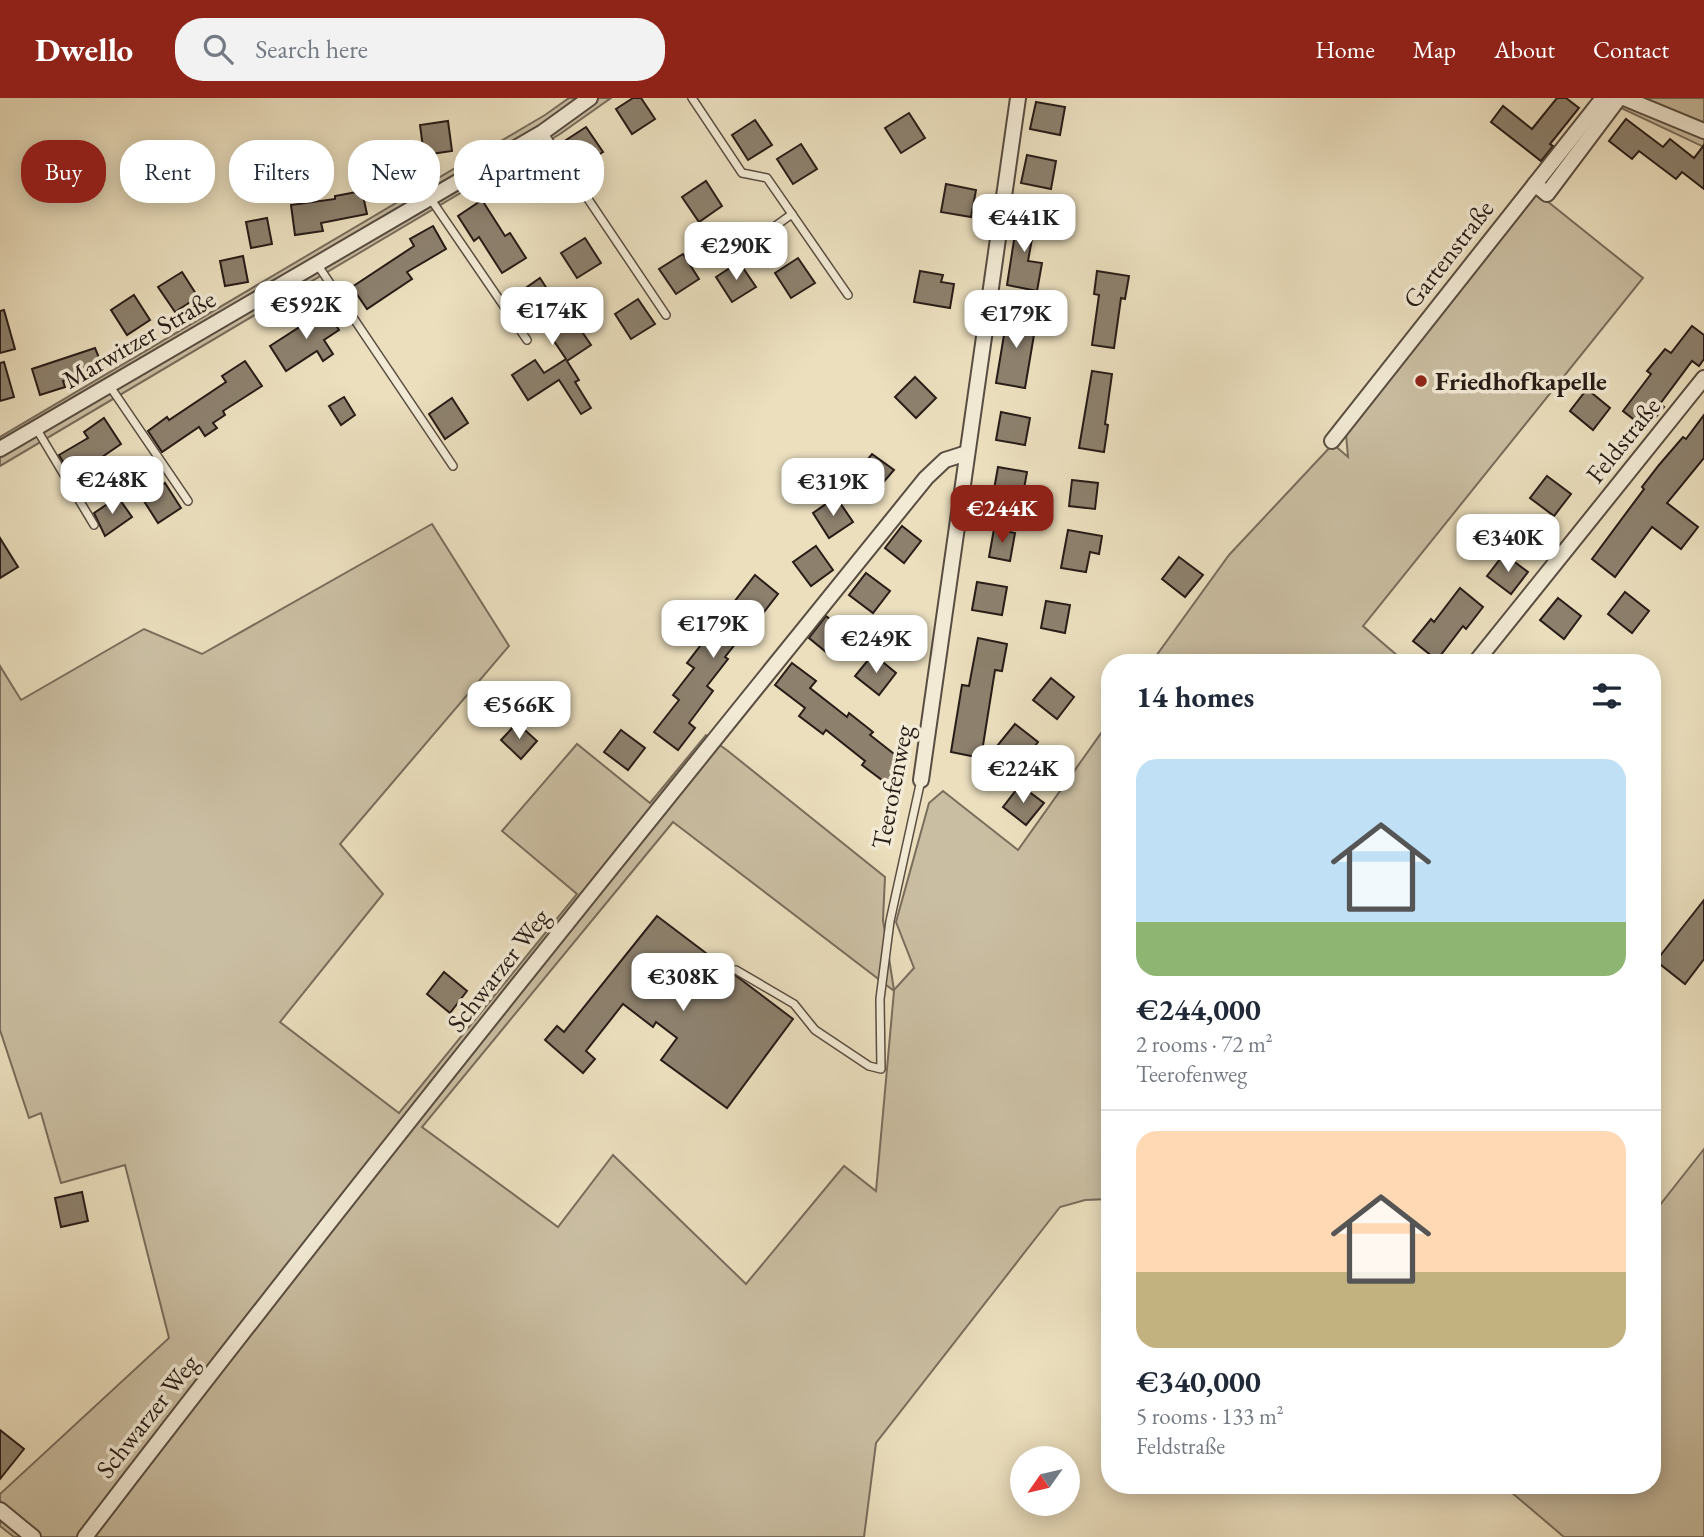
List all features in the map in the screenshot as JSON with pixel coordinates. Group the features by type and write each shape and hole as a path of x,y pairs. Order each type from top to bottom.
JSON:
{"street":[{"name":"Marwitzer Straße","path":"440,192 542,132 590,98"},
{"name":"Teerofenweg","path":"921,780 1018,98"},
{"name":"Gartenstraße","path":"1332,441 1603,98"},
{"path":"1535,184 1547,194 1621,98 1704,131"},
{"name":"Marwitzer Straße","path":"0,449 421,203"},
{"name":"Feldstraße","path":"1482,654 1704,378"},
{"name":"Schwarzer Weg","path":"85,1537 245,1329 531,967 926,478 945,460 967,453"},
{"path":"0,1510 33,1537"}],"lane":[{"path":"692,98 742,173 767,178 848,295"},
{"path":"542,132 666,315"},
{"path":"432,203 527,340"},
{"path":"724,262 792,214"},
{"path":"317,264 453,466"},
{"path":"109,385 188,501"},
{"path":"36,428 94,525"},
{"name":"Teerofenweg","path":"736,970 794,1004 815,1030 869,1066 881,1069 880,999 890,921 921,780"}],"shaded area":[{"path":"569,98 611,98 550,140 503,140"},
{"path":"1600,98 1704,98 1704,147"},
{"path":"454,169 454,197 0,466 0,437 396,203 440,203 440,177"},
{"path":"1537,193 1643,278 1363,626 1396,654 1158,654 1229,555 1333,444 1348,457 1346,434"},
{"path":"432,524 509,646 340,844 383,894 280,1022 399,1113 577,894 502,831 577,744 650,803 706,735 728,751 885,877 883,920 894,990 914,968 896,922 929,803 943,791 1018,850 1101,733 1101,1199 1085,1200 1060,1207 876,1443 864,1537 14,1537 0,1526 0,1494 169,1338 125,1165 61,1183 41,1113 29,1118 0,1030 0,666 21,700 144,629 202,654","holes":["673,822 894,991 876,1191 844,1166 746,1284 613,1155 558,1227 422,1127"]},
{"path":"1704,1149 1704,1537 1564,1537 1513,1494 1661,1494 1661,1204"}],"building":[{"path":"633,98 641,98 655,119 632,134 616,109"},
{"path":"1557,98 1566,98 1579,108 1550,144 1553,146 1541,161 1491,122 1503,106 1532,129"},
{"path":"1036,102 1065,107 1060,135 1030,129"},
{"path":"909,113 925,138 901,153 885,128"},
{"path":"1626,119 1663,147 1670,139 1694,158 1704,145 1704,189 1682,172 1676,179 1639,151 1632,159 1609,141"},
{"path":"755,120 772,145 748,160 732,135"},
{"path":"448,121 452,151 440,153 440,140 422,140 420,125"},
{"path":"586,127 595,140 566,140"},
{"path":"801,144 817,169 793,184 777,159"},
{"path":"1027,155 1056,161 1051,189 1021,183"},
{"path":"706,181 722,206 699,222 682,197"},
{"path":"946,184 976,190 971,217 941,212"},
{"path":"348,194 348,203 365,203 367,214 321,223 323,231 295,235 291,205 334,203 335,196"},
{"path":"478,203 484,203 505,236 510,233 526,258 502,273 479,237 474,241 458,216"},
{"path":"1019,208 1037,211 1028,261 1042,263 1037,291 1007,285"},
{"path":"267,218 272,244 251,248 246,222"},
{"path":"433,226 446,249 407,272 412,279 367,309 352,287 414,246 410,239"},
{"path":"585,238 601,263 577,278 561,253"},
{"path":"683,254 699,279 676,294 659,269"},
{"path":"243,256 248,282 225,286 220,261"},
{"path":"798,258 815,283 791,298 775,273"},
{"path":"739,262 756,287 732,302 716,277"},
{"path":"920,271 943,275 941,282 954,284 950,308 914,302"},
{"path":"1097,271 1129,276 1125,299 1121,298 1114,348 1092,345 1099,295 1094,294"},
{"path":"182,272 198,297 175,312 158,287"},
{"path":"540,278 569,323 574,320 591,345 567,361 579,380 575,382 591,408 581,414 559,380 528,400 512,375 535,360 544,373 566,359 537,316 533,319 517,294"},
{"path":"134,295 150,320 127,335 111,310"},
{"path":"638,299 655,324 631,339 615,314"},
{"path":"4,310 15,349 0,353 0,311"},
{"path":"326,310 339,330 324,340 333,354 323,361 317,351 286,371 270,346"},
{"path":"1008,311 1037,317 1025,388 996,383"},
{"path":"1692,326 1704,335 1704,359 1699,366 1692,361 1660,404 1664,407 1646,429 1623,411 1651,374 1647,371 1665,349 1671,353"},
{"path":"95,348 102,365 63,381 65,387 40,395 32,369"},
{"path":"245,361 262,386 223,411 225,415 213,423 217,428 205,436 199,427 162,452 148,431 226,382 222,376"},
{"path":"4,362 14,397 0,401 0,363"},
{"path":"1092,371 1112,374 1104,452 1079,448"},
{"path":"915,377 936,398 916,418 895,397"},
{"path":"1587,389 1610,408 1593,430 1570,411"},
{"path":"344,397 355,415 341,425 329,406"},
{"path":"452,398 468,423 445,439 429,414"},
{"path":"1001,412 1030,418 1025,445 996,440"},
{"path":"1704,415 1704,458 1667,503 1698,527 1681,549 1652,527 1615,577 1592,559 1659,465 1683,437 1686,439"},
{"path":"104,418 121,444 89,466 95,477 78,487 59,455 88,438 84,432"},
{"path":"872,454 894,470 875,492 854,476"},
{"path":"998,467 1027,472 1022,500 993,495"},
{"path":"1547,476 1571,494 1554,516 1530,498"},
{"path":"1072,480 1098,483 1095,509 1069,506"},
{"path":"165,483 181,508 158,523 142,498"},
{"path":"118,497 132,517 105,536 94,513"},
{"path":"836,497 853,522 829,538 813,513"},
{"path":"902,526 921,541 904,563 885,548"},
{"path":"994,529 1015,533 1010,561 989,557"},
{"path":"1068,530 1102,536 1099,554 1090,552 1086,572 1061,568"},
{"path":"0,538 18,567 0,578"},
{"path":"816,546 833,570 811,586 793,562"},
{"path":"1504,554 1528,572 1511,594 1487,576"},
{"path":"1179,557 1203,575 1185,597 1162,579"},
{"path":"866,573 890,591 873,613 849,595"},
{"path":"755,575 778,594 725,657 728,659 707,686 713,691 689,723 695,728 678,750 654,732 679,700 673,695 694,668 687,663 725,609 727,611"},
{"path":"977,582 1007,587 1002,615 972,610"},
{"path":"1460,588 1483,607 1466,629 1463,626 1442,654 1429,654 1413,641 1431,619 1434,622"},
{"path":"1625,592 1649,611 1632,633 1608,614"},
{"path":"1558,598 1581,616 1564,639 1540,620"},
{"path":"1046,601 1070,605 1065,633 1041,628"},
{"path":"826,616 849,634 831,656 809,638"},
{"path":"978,638 1007,644 1002,671 995,670 981,758 951,752 962,685 969,686"},
{"path":"873,654 896,673 879,695 855,676"},
{"path":"792,663 816,681 810,688 847,717 849,713 873,732 870,735 903,761 886,783 862,765 865,761 826,730 823,734 799,716 805,708 775,685"},
{"path":"1051,678 1074,697 1057,719 1033,700"},
{"path":"517,723 537,741 521,759 501,740"},
{"path":"1015,724 1038,742 1021,764 997,746"},
{"path":"621,730 645,748 628,770 604,752"},
{"path":"1020,785 1044,803 1026,825 1003,807"},
{"path":"1704,900 1704,959 1685,984 1661,965 1661,955"},
{"path":"657,916 793,1019 727,1108 661,1060 677,1038 656,1022 653,1027 623,1004 586,1051 595,1059 583,1073 545,1040 557,1026 564,1032"},
{"path":"444,972 467,991 450,1013 427,994"},
{"path":"82,1192 88,1221 61,1227 55,1198"},
{"path":"0,1430 24,1449 0,1479"}],"place":[{"name":"Friedhofkapelle","path":"1421,381"}]}
